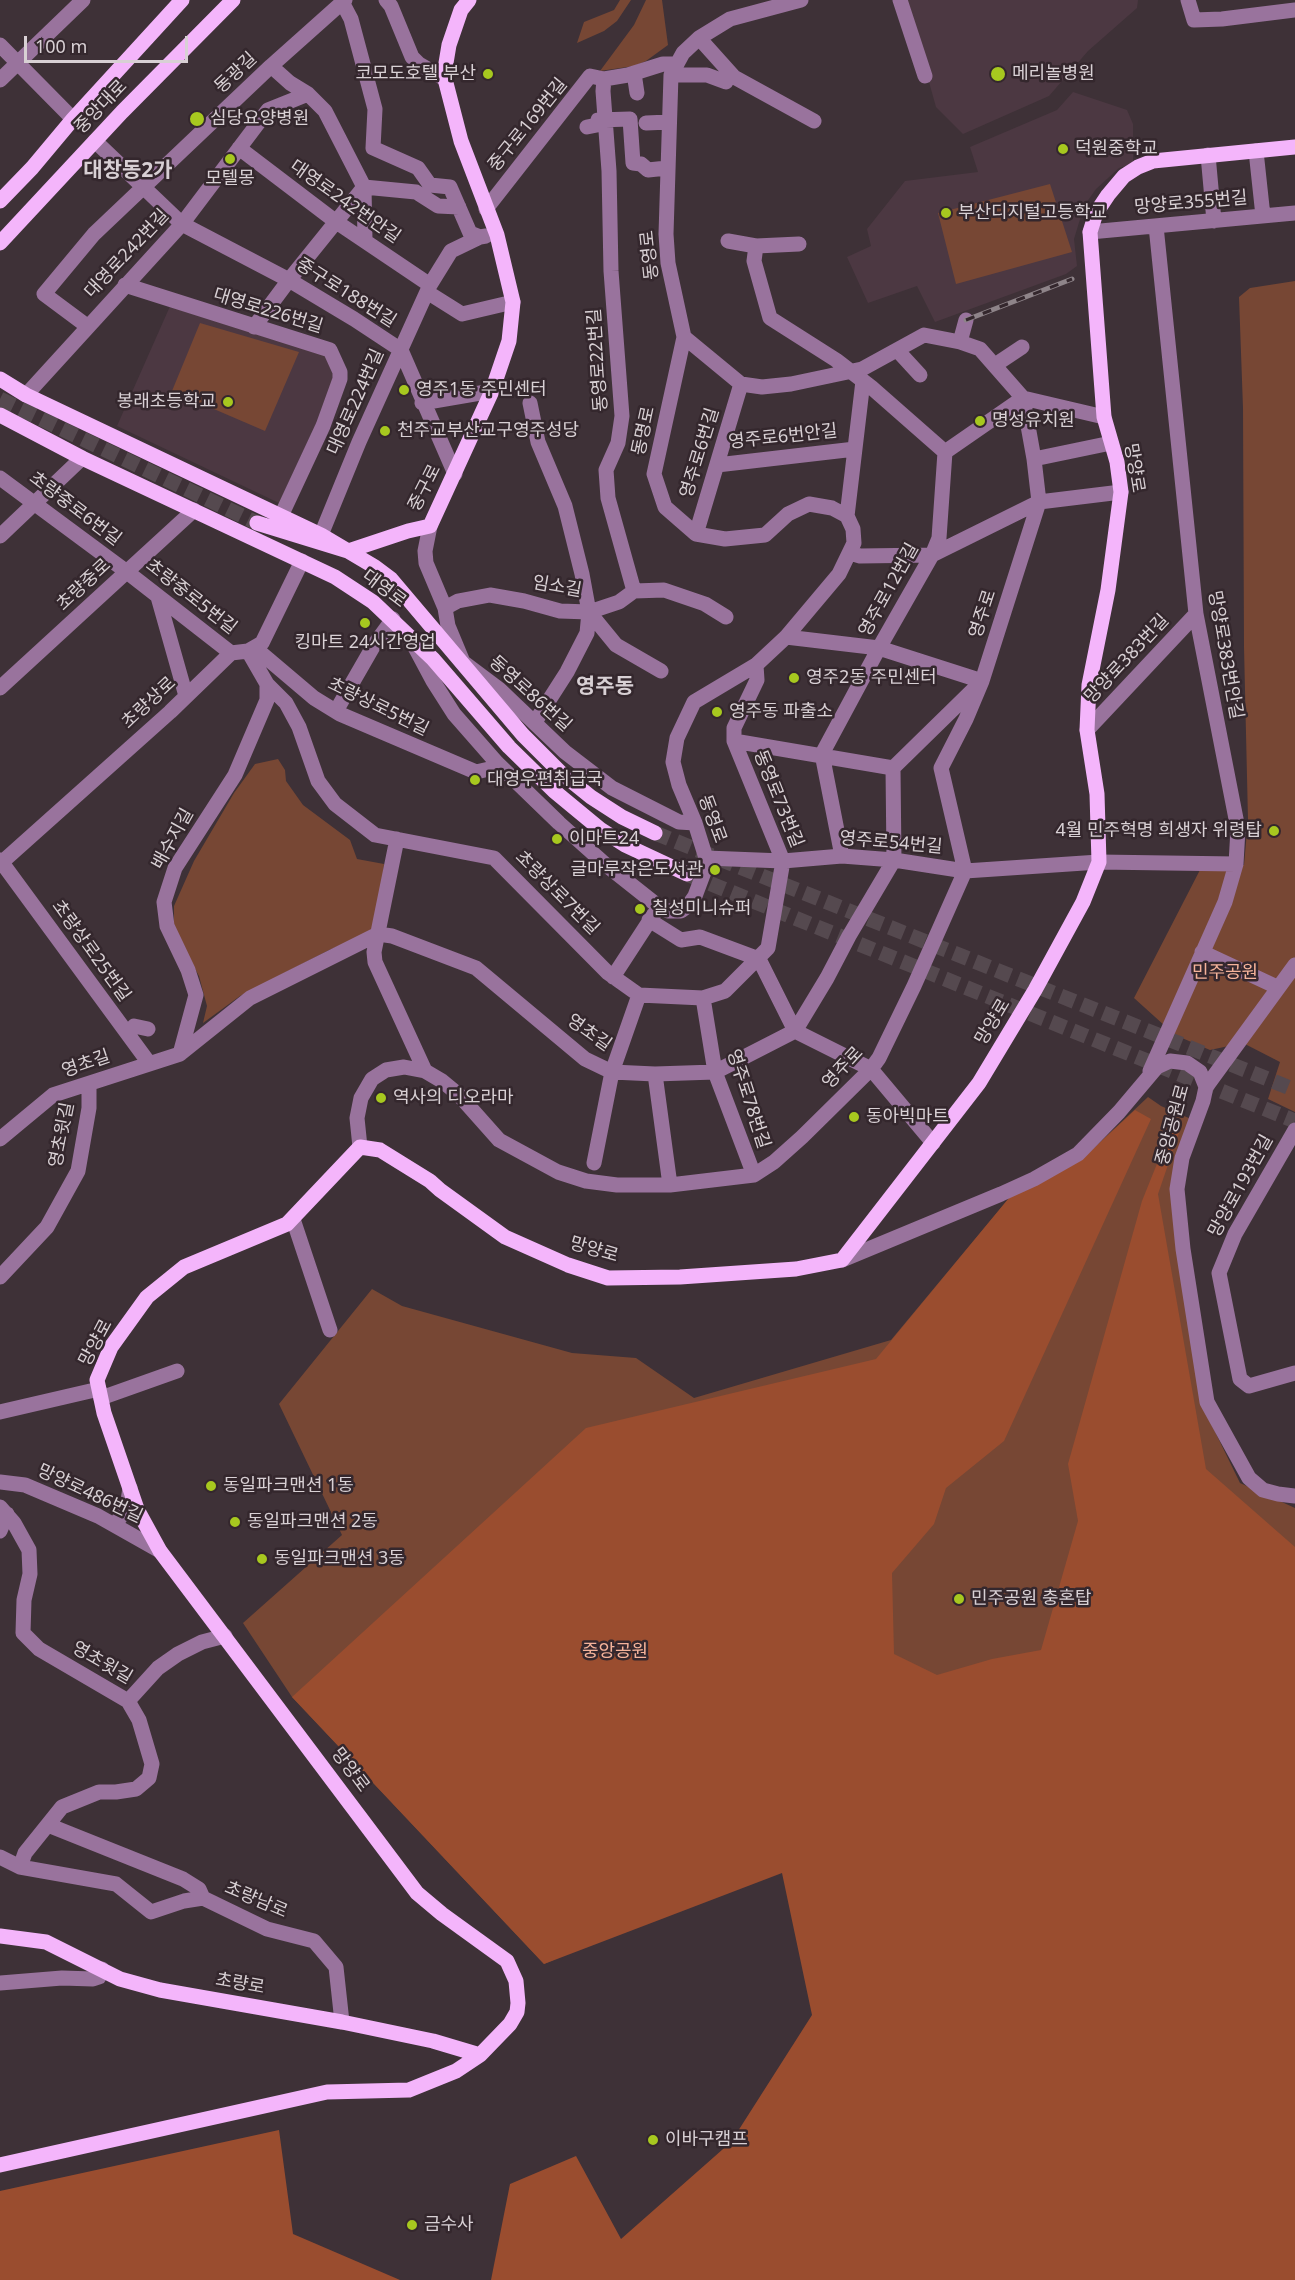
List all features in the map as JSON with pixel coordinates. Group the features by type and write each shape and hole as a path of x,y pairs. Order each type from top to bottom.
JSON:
{"main road":[{"name":"중앙대로","path":"0,201 182,0"},
{"name":"중앙대로","path":"0,243 232,0"},
{"name":"중구로","path":"348,551 430,526 492,391 509,341 513,302 497,235 461,141 446,79 449,45 461,10 469,0"},
{"name":"망양로","path":"0,2164 327,2092 409,2090 456,2071 480,2055 510,2024 517,2012 516,1981 507,1961 417,1893 160,1551 137,1509 97,1380 111,1347 147,1298 184,1267 281,1227 293,1219 360,1147 380,1150 420,1175 505,1237 568,1265 608,1278 680,1277 784,1270 842,1260 979,1083 1035,990 1083,902 1099,862 1097,794 1087,730 1089,685 1108,590 1121,492 1117,462 1104,417 1090,232 1096,213 1124,176 1153,161 1295,147"},
{"name":"대영로","path":"0,379 26,395 321,535 392,579 523,735 560,772 591,797 622,817 655,833"},
{"name":"대영로","path":"2,421 335,577 373,602 407,633 449,677 509,747 554,791 607,834 687,874"},
{"path":"335,577 257,523 348,551"},
{"name":"초량로","path":"0,1936 46,1942 120,1979 160,1990 342,2022 433,2041 480,2055"}],"street":[{"path":"0,80 83,0"},
{"path":"673,70 683,53 699,38 730,19 801,0"},
{"path":"900,0 924,76"},
{"path":"1188,0 1194,20 1295,10"},
{"path":"344,1 375,109 373,148 353,170"},
{"name":"동광길","path":"87,326 44,294 94,234 271,66 344,1"},
{"path":"394,2 412,57 419,64 446,79"},
{"path":"699,38 730,80"},
{"path":"0,45 73,118"},
{"path":"604,79 663,64 673,70 730,80 814,122"},
{"path":"271,66 290,83 308,94 325,111 343,144 353,170 364,187 365,240"},
{"name":"동영로","path":"673,70 667,168 666,234 668,263 684,337"},
{"path":"634,73 637,93"},
{"name":"중구로169번길","path":"486,209 590,76 604,79"},
{"name":"동영로22번길","path":"604,79 610,271 622,416 618,443 606,470 608,498 634,591"},
{"name":"대영로242번길","path":"26,395 182,224 268,110 308,94"},
{"path":"587,127 597,125 598,120 630,119 633,164 641,164 648,170 667,168"},
{"path":"646,123 669,122"},
{"name":"중구로188번길","path":"95,141 182,224 289,280 400,350 455,474"},
{"name":"대영로242번안길","path":"239,148 335,221 365,240 429,288"},
{"path":"373,148 418,168 430,185 450,187 470,233 480,237"},
{"path":"1256,151 1263,216"},
{"path":"1208,155 1214,220"},
{"path":"364,187 416,192 438,206 459,207"},
{"path":"254,327 364,187"},
{"name":"망양로355번길","path":"1090,232 1295,213"},
{"name":"망양로383번안길","path":"1149,1074 1225,902 1236,864 1238,829 1196,614 1156,226"},
{"name":"대영로224번길","path":"321,535 358,442 429,288 452,250 480,237 497,235"},
{"path":"728,241 756,246 799,244"},
{"path":"756,246 754,261 770,318 836,360 945,452 1023,398"},
{"name":"대영로226번길","path":"125,285 330,350 340,372 340,379 323,426 281,516"},
{"path":"429,288 462,314 513,302"},
{"path":"960,342 966,320"},
{"path":"684,337 741,384 762,387 791,384 862,369 924,335 960,342 980,349 1023,398 1104,417"},
{"name":"동명로","path":"684,337 654,474 665,507 696,534"},
{"path":"995,365 1022,347"},
{"path":"897,350 920,375"},
{"name":"동영로","path":"658,906 668,911 681,911 688,906 695,896 704,872 705,858 673,762 677,738 694,702 756,665 786,637 839,574 854,543 853,530 847,516 863,381"},
{"name":"영주로6번길","path":"696,534 741,384"},
{"path":"422,403 492,391"},
{"name":"영주로","path":"360,1147 357,1118 361,1098 372,1079 386,1070 404,1067 425,1071 459,1095 500,1140 558,1172 586,1181 617,1185 670,1185 754,1175 774,1162 802,1137 871,1069 879,1058 914,986 965,871 941,768 982,681 1039,502 1023,398"},
{"path":"530,403 538,442 565,506 589,612 587,633 567,672 535,722"},
{"path":"1034,459 1111,443"},
{"name":"영주로6번안길","path":"717,465 855,449"},
{"name":"영주로12번길","path":"822,754 932,555 939,538 945,452"},
{"path":"0,536 82,458"},
{"name":"초량중로6번길","path":"0,478 127,572"},
{"path":"850,553 860,556 932,555 1039,502 1121,492"},
{"path":"696,534 724,539 765,535 788,514 809,504 832,508 847,516"},
{"name":"초량중로","path":"0,688 194,510"},
{"name":"동영로86번길","path":"430,526 425,551 426,563 445,608 448,626 463,662 499,689 565,752 612,788 679,822 695,823"},
{"path":"231,653 252,649 262,644 302,561"},
{"name":"초량중로5번길","path":"127,572 231,653"},
{"name":"임소길","path":"445,608 458,601 490,595 525,601 560,611 589,612 619,602 634,591 664,590 705,604 726,617"},
{"path":"158,597 186,696"},
{"path":"589,612 616,645 661,672"},
{"name":"망양로383번길","path":"1087,730 1196,614"},
{"path":"336,711 374,645 393,619"},
{"path":"407,633 418,656 454,714 496,763 597,857 658,906 613,977"},
{"path":"786,637 879,648 982,681 893,768 894,860 795,1031"},
{"name":"초량상로7번길","path":"252,649 267,684 286,703 299,727 318,781 335,804 375,835 494,858 613,977 639,995"},
{"name":"초량상로5번길","path":"252,649 314,698 336,711 476,772 489,770 496,763"},
{"name":"초량상로","path":"1,862 231,653"},
{"name":"동영로73번길","path":"639,995 703,998 725,991 768,948 783,861 734,741 734,728 757,680 756,665"},
{"path":"440,692 437,680 439,674 449,677"},
{"name":"배수지길","path":"180,1054 196,995 188,970 167,926 164,902 175,868 235,775 267,700 267,684"},
{"path":"734,741 822,754 893,768"},
{"path":"822,754 842,856"},
{"path":"397,839 374,952 375,962 425,1071"},
{"name":"영주로54번길","path":"705,858 783,861 842,856 894,860 965,871 1099,862"},
{"name":"초량상로25번길","path":"1,862 148,1063"},
{"path":"1099,862 1236,864"},
{"path":"649,920 681,940 700,937 759,959 795,1031 871,1069 933,1143"},
{"name":"영초길","path":"0,1139 53,1095 180,1054 250,998 378,934 392,936 476,968 585,1059 612,1072 655,1074 715,1072 795,1031"},
{"path":"1202,952 1277,987"},
{"path":"1206,1087 1295,965"},
{"path":"594,1163 612,1072 639,995"},
{"name":"영주로78번길","path":"703,998 715,1072 754,1175"},
{"name":"중앙공원로","path":"842,1260 992,1198 1034,1179 1078,1154 1119,1112 1149,1074 1162,1063 1170,1061 1187,1063 1200,1072 1206,1087 1182,1158 1177,1189 1182,1240 1207,1402 1249,1478 1263,1490 1295,1496"},
{"path":"655,1074 670,1185"},
{"name":"영초윗길","path":"0,1277 47,1227 78,1171 89,1108 89,1084"},
{"name":"망양로193번길","path":"1295,1130 1235,1234 1219,1273 1240,1379 1249,1386 1295,1373"},
{"path":"293,1219 330,1330"},
{"path":"0,1412 100,1393 177,1371"},
{"name":"망양로486번길","path":"0,1482 25,1485 116,1525 160,1551"},
{"path":"116,1525 127,1507 130,1488"},
{"path":"0,1531 3,1510"},
{"name":"영초윗길","path":"3,1510 29,1550 30,1574 24,1600 23,1633 39,1649 128,1701 139,1720 152,1764 149,1778 136,1789 99,1792 62,1807 26,1853 20,1867"},
{"path":"128,1701 158,1668 178,1654 202,1642 225,1636"},
{"path":"48,1825 183,1879 199,1889 203,1898"},
{"name":"초량남로","path":"0,1857 20,1867 116,1884 151,1912 184,1901 203,1898 267,1929 314,1941 336,1967 342,2022"},
{"path":"0,1983 62,1978 93,1979 99,1977 102,1969"}],"shaded area":[{"name":"메리놀병원","path":"906,0 1138,0 1137,8 1088,51 1049,96 963,134 936,107"},
{"path":"1073,92 1127,110 1133,124 1133,164 1119,168 1096,189 1084,206 1074,239 1077,266 1066,274 935,322 917,286 868,303 847,257 871,246 867,229 905,181 978,172 970,147 1057,110"},
{"name":"봉래초등학교","path":"171,304 326,351 338,377 279,503 117,426"}],"green space":[{"path":"620,0 631,0 617,21 604,31 577,43 584,22 614,10"},
{"path":"646,0 662,0 668,45 646,61 634,66 600,71 634,25"},
{"path":"1050,184 1072,252 956,284 938,213"},
{"name":"민주공원","path":"1295,281 1295,1112 1268,1099 1280,1062 1243,1043 1210,1050 1175,1035 1134,998 1202,866 1244,865 1248,820 1244,647 1243,408 1239,297 1250,288"},
{"path":"200,323 299,352 265,431 172,391"},
{"path":"278,759 285,770 286,781 303,805 350,840 357,859 384,864 378,930 329,950 240,996 203,1023 207,1006 199,976 174,931 174,906 194,861 234,793 255,764"},
{"name":"중앙공원","path":"1148,1097 1161,1106 1191,1119 1178,1157 1202,1405 1240,1483 1295,1508 1295,1739 902,1812 544,1964 292,1697 243,1623 342,1535 279,1404 372,1289 402,1306 572,1353 636,1358 694,1398 891,1340 1009,1198 1081,1160"},
{"path":"1135,1110 1151,1119 1004,1441 946,1488 934,1524 892,1573 894,1654 937,1675 992,1659 1041,1650 1078,1521 1068,1464 1142,1201 1173,1124 1181,1127 1158,1194 1206,1469 1295,1547 1295,2280 491,2280 510,2184 576,2156 621,2239 731,2142 812,2015 782,1873 544,1964 292,1697 586,1428 876,1359 1009,1198 1081,1160"},
{"path":"279,2130 293,2234 400,2280 0,2280 0,2191"}],"tunnel":[{"path":"0,399 257,523"},
{"path":"655,833 1295,1090"},
{"path":"689,875 1295,1121"}],"railway":[{"path":"966,320 1072,279"}],"place":[{"name":"코모도호텔 부산","path":"488,74"},
{"name":"메리놀병원","path":"998,74"},
{"name":"심당요양병원","path":"197,119"},
{"name":"덕원중학교","path":"1063,149"},
{"name":"모텔몽","path":"230,159"},
{"name":"부산디지털고등학교","path":"946,213"},
{"name":"영주1동 주민센터","path":"404,390"},
{"name":"봉래초등학교","path":"228,402"},
{"name":"명성유치원","path":"980,421"},
{"name":"천주교부산교구영주성당","path":"385,431"},
{"name":"킹마트 24시간영업","path":"365,623"},
{"name":"영주2동 주민센터","path":"794,678"},
{"name":"영주동 파출소","path":"717,712"},
{"name":"대영우편취급국","path":"475,780"},
{"name":"4월 민주혁명 희생자 위령탑","path":"1274,831"},
{"name":"이마트24","path":"557,839"},
{"name":"글마루작은도서관","path":"715,870"},
{"name":"칠성미니슈퍼","path":"640,909"},
{"name":"역사의 디오라마","path":"381,1098"},
{"name":"동아빅마트","path":"854,1117"},
{"name":"동일파크맨션 1동","path":"211,1486"},
{"name":"동일파크맨션 2동","path":"235,1522"},
{"name":"동일파크맨션 3동","path":"262,1559"},
{"name":"민주공원 충혼탑","path":"959,1599"},
{"name":"이바구캠프","path":"653,2140"},
{"name":"금수사","path":"412,2225"}],"district":[{"name":"대창동2가","path":"128,171"},
{"name":"영주동","path":"605,687"}]}
